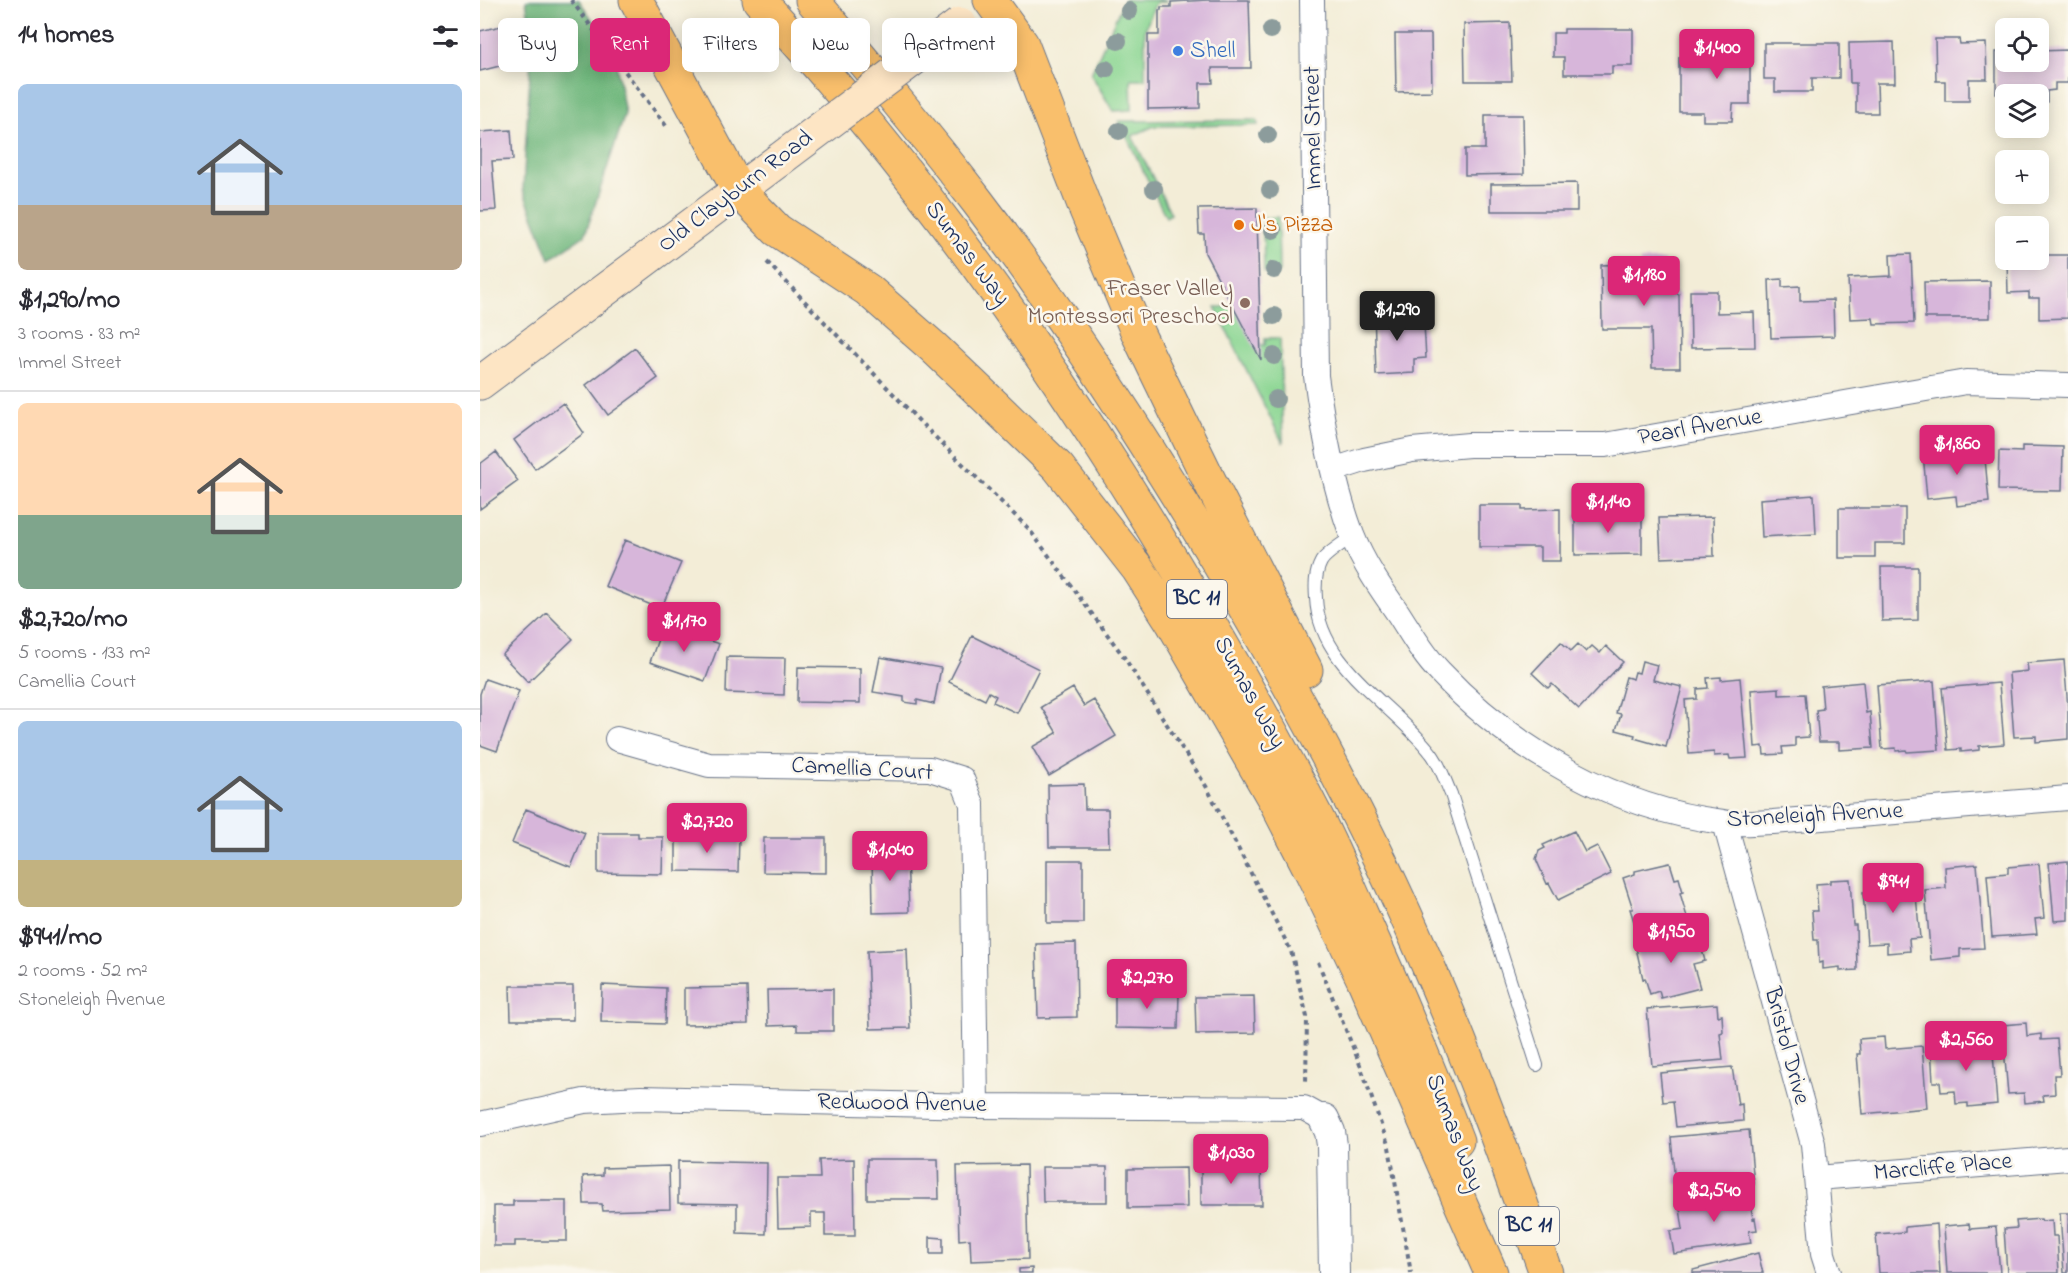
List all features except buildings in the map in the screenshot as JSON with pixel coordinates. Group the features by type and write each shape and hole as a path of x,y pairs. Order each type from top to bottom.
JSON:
{"highway":[{"path":"636,0 739,191 777,230 868,290 933,347 1058,467 1138,569 1172,622 1275,801 1312,873 1364,979 1491,1273"},
{"name":"Sumas Way","path":"759,0 856,110 944,221 1027,335 1089,426 1194,594 1316,814 1433,1078 1506,1273"},
{"name":"Sumas Way","path":"812,0 894,95 979,203 1058,312 1160,466 1249,614 1308,719 1422,952 1513,1178 1546,1273"},
{"path":"991,0 1022,44 1086,210 1139,336 1168,397 1282,625 1344,739 1402,857 1466,1016 1496,1098 1513,1178"}],"main road":[{"name":"Old Clayburn Road","path":"480,383 991,0"}],"street":[{"name":"Immel Street","path":"1312,0 1316,376 1322,422 1333,470"},
{"name":"Pearl Avenue","path":"1333,470 1390,454 1458,446 1605,445 1966,382 2068,385"},
{"name":"Stoneleigh Avenue","path":"1333,470 1353,536 1376,581 1438,671 1481,711 1527,745 1569,772 1620,795 1673,814 1725,823 1773,822 2068,798"},
{"name":"Camellia Court","path":"617,739 709,765 930,769 962,779 972,804 976,1106"},
{"name":"Bristol Drive","path":"1725,823 1813,1144 1823,1254 1829,1273"},
{"name":"Redwood Avenue","path":"480,1124 584,1101 641,1098 976,1106 1304,1108 1324,1119"},
{"path":"1324,1119 1330,1132 1332,1145 1334,1273"},
{"name":"Marcliffe Place","path":"1817,1178 2068,1158"}],"lane":[{"path":"1353,536 1321,560 1315,580 1316,608 1326,639 1350,672 1408,726 1433,754 1451,794 1537,1065"}],"path":[{"path":"571,0 672,131"},
{"path":"764,259 925,427 1029,529 1124,657 1206,786 1292,951 1307,1017 1305,1086"},
{"path":"1314,951 1359,1062 1389,1147 1411,1273"}],"green space":[{"path":"526,0 579,0 591,18 590,72 618,72 625,114 585,235 550,259 523,190 530,72 578,72 578,18 529,18"},
{"path":"1124,0 1166,0 1166,2 1155,4 1145,30 1145,79 1131,79 1132,110 1113,111 1091,74"},
{"path":"1257,120 1258,125 1154,126 1132,136 1171,214 1166,217 1119,121"},
{"path":"1278,217 1279,272 1264,272 1263,218"},
{"path":"1215,307 1234,307 1261,345 1265,345 1265,338 1280,338 1283,443"}],"place":[{"name":"Shell","path":"1178,51"},
{"name":"J's Pizza","path":"1239,225"},
{"name":"Fraser Valley Montessori Preschool","path":"1245,303"}]}
